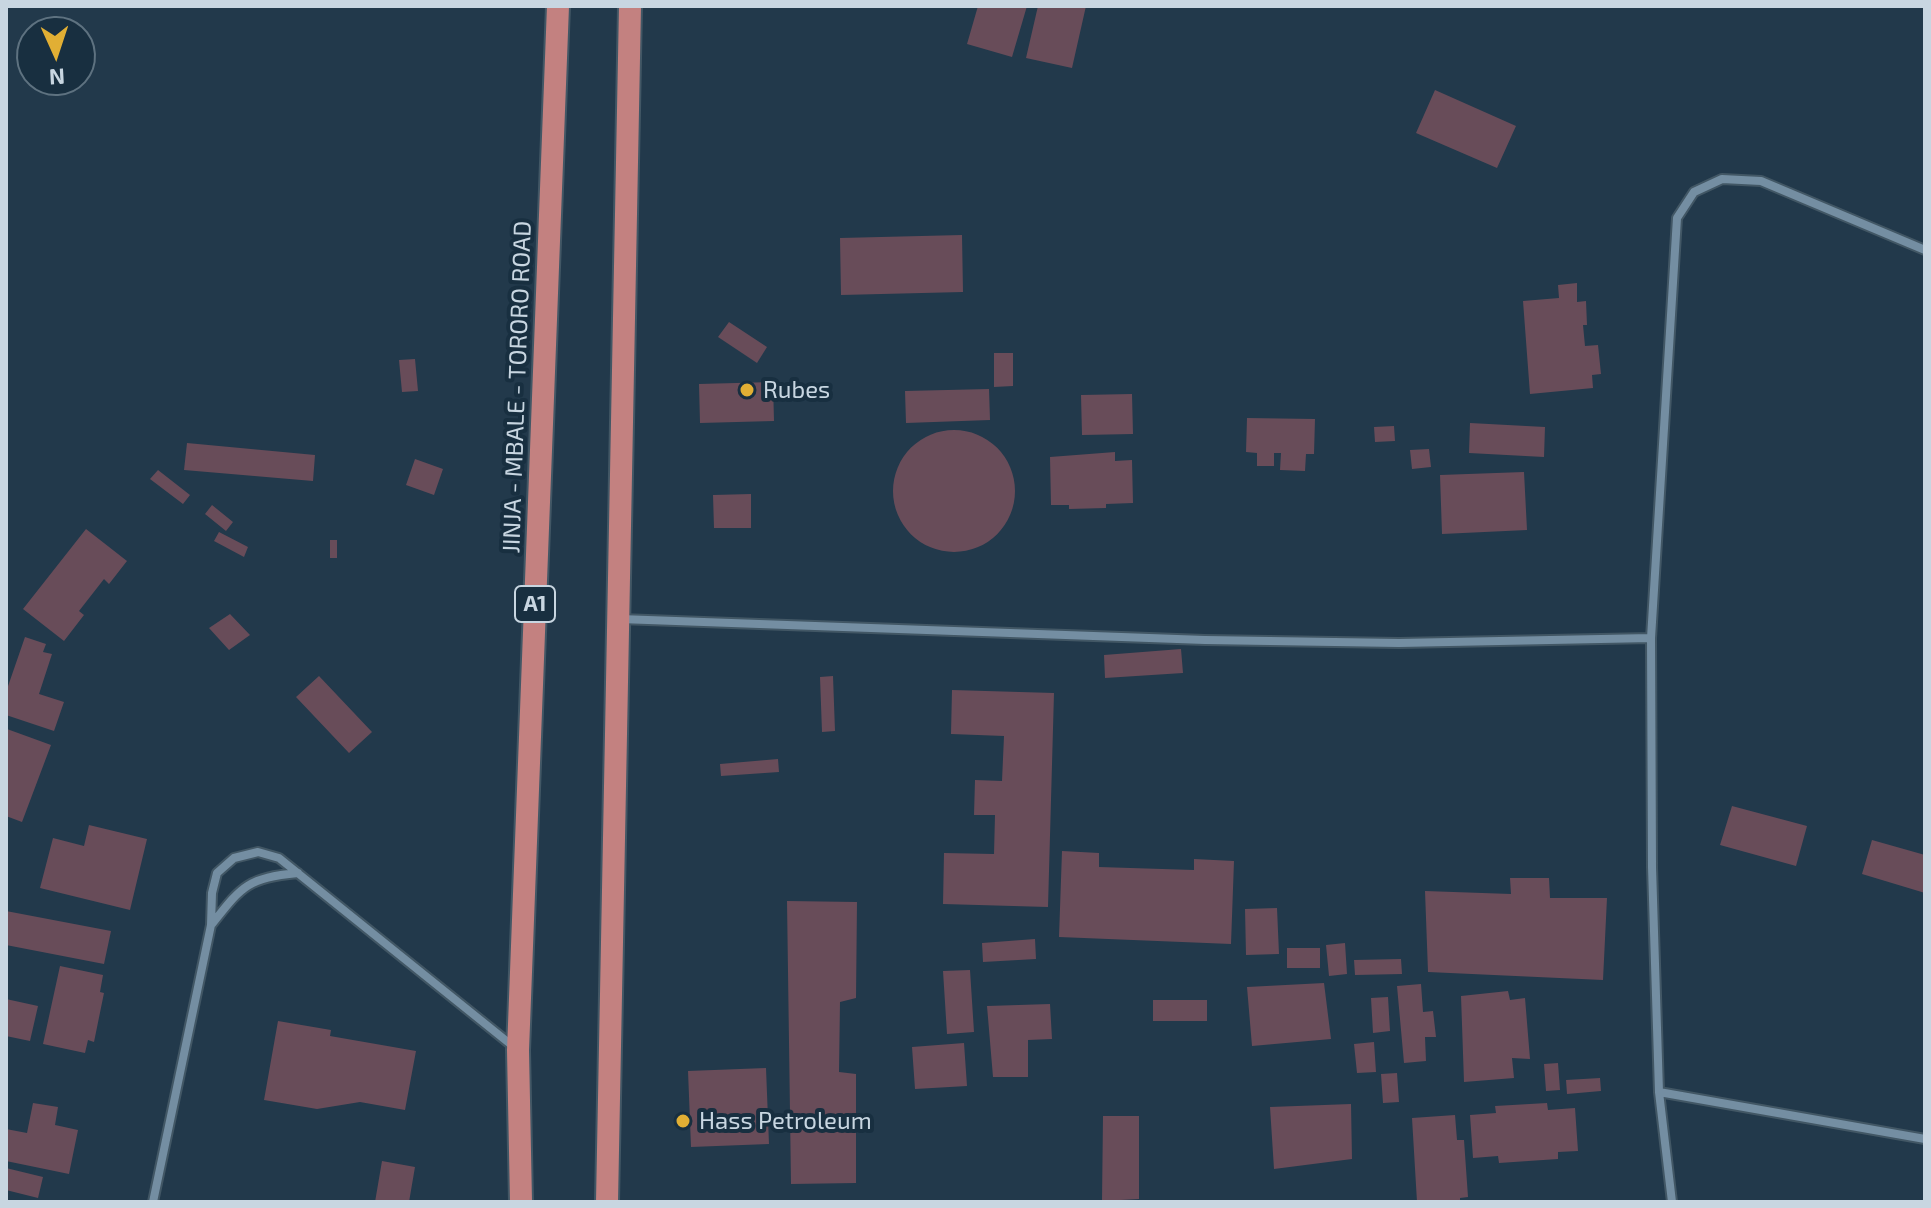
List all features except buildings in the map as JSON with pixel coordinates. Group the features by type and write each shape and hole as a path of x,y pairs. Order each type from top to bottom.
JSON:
{"highway":[{"name":"JINJA - MBALE - TORORO ROAD","path":"521,1202 518,1050 558,6"},
{"path":"607,1202 630,6"}],"street":[{"path":"1672,1202 1659,1092 1652,867 1651,638 1677,218 1694,192 1722,179 1761,181 1925,250"},
{"path":"620,619 1205,640 1399,643 1651,638"},
{"path":"153,1202 211,925 212,893 217,873 234,858 258,852 279,858 518,1050"},
{"path":"211,925 247,884 298,873"},
{"path":"1659,1092 1925,1139"}],"place":[{"name":"Rubes","path":"747,390"},
{"name":"Hass Petroleum","path":"683,1121"}]}
